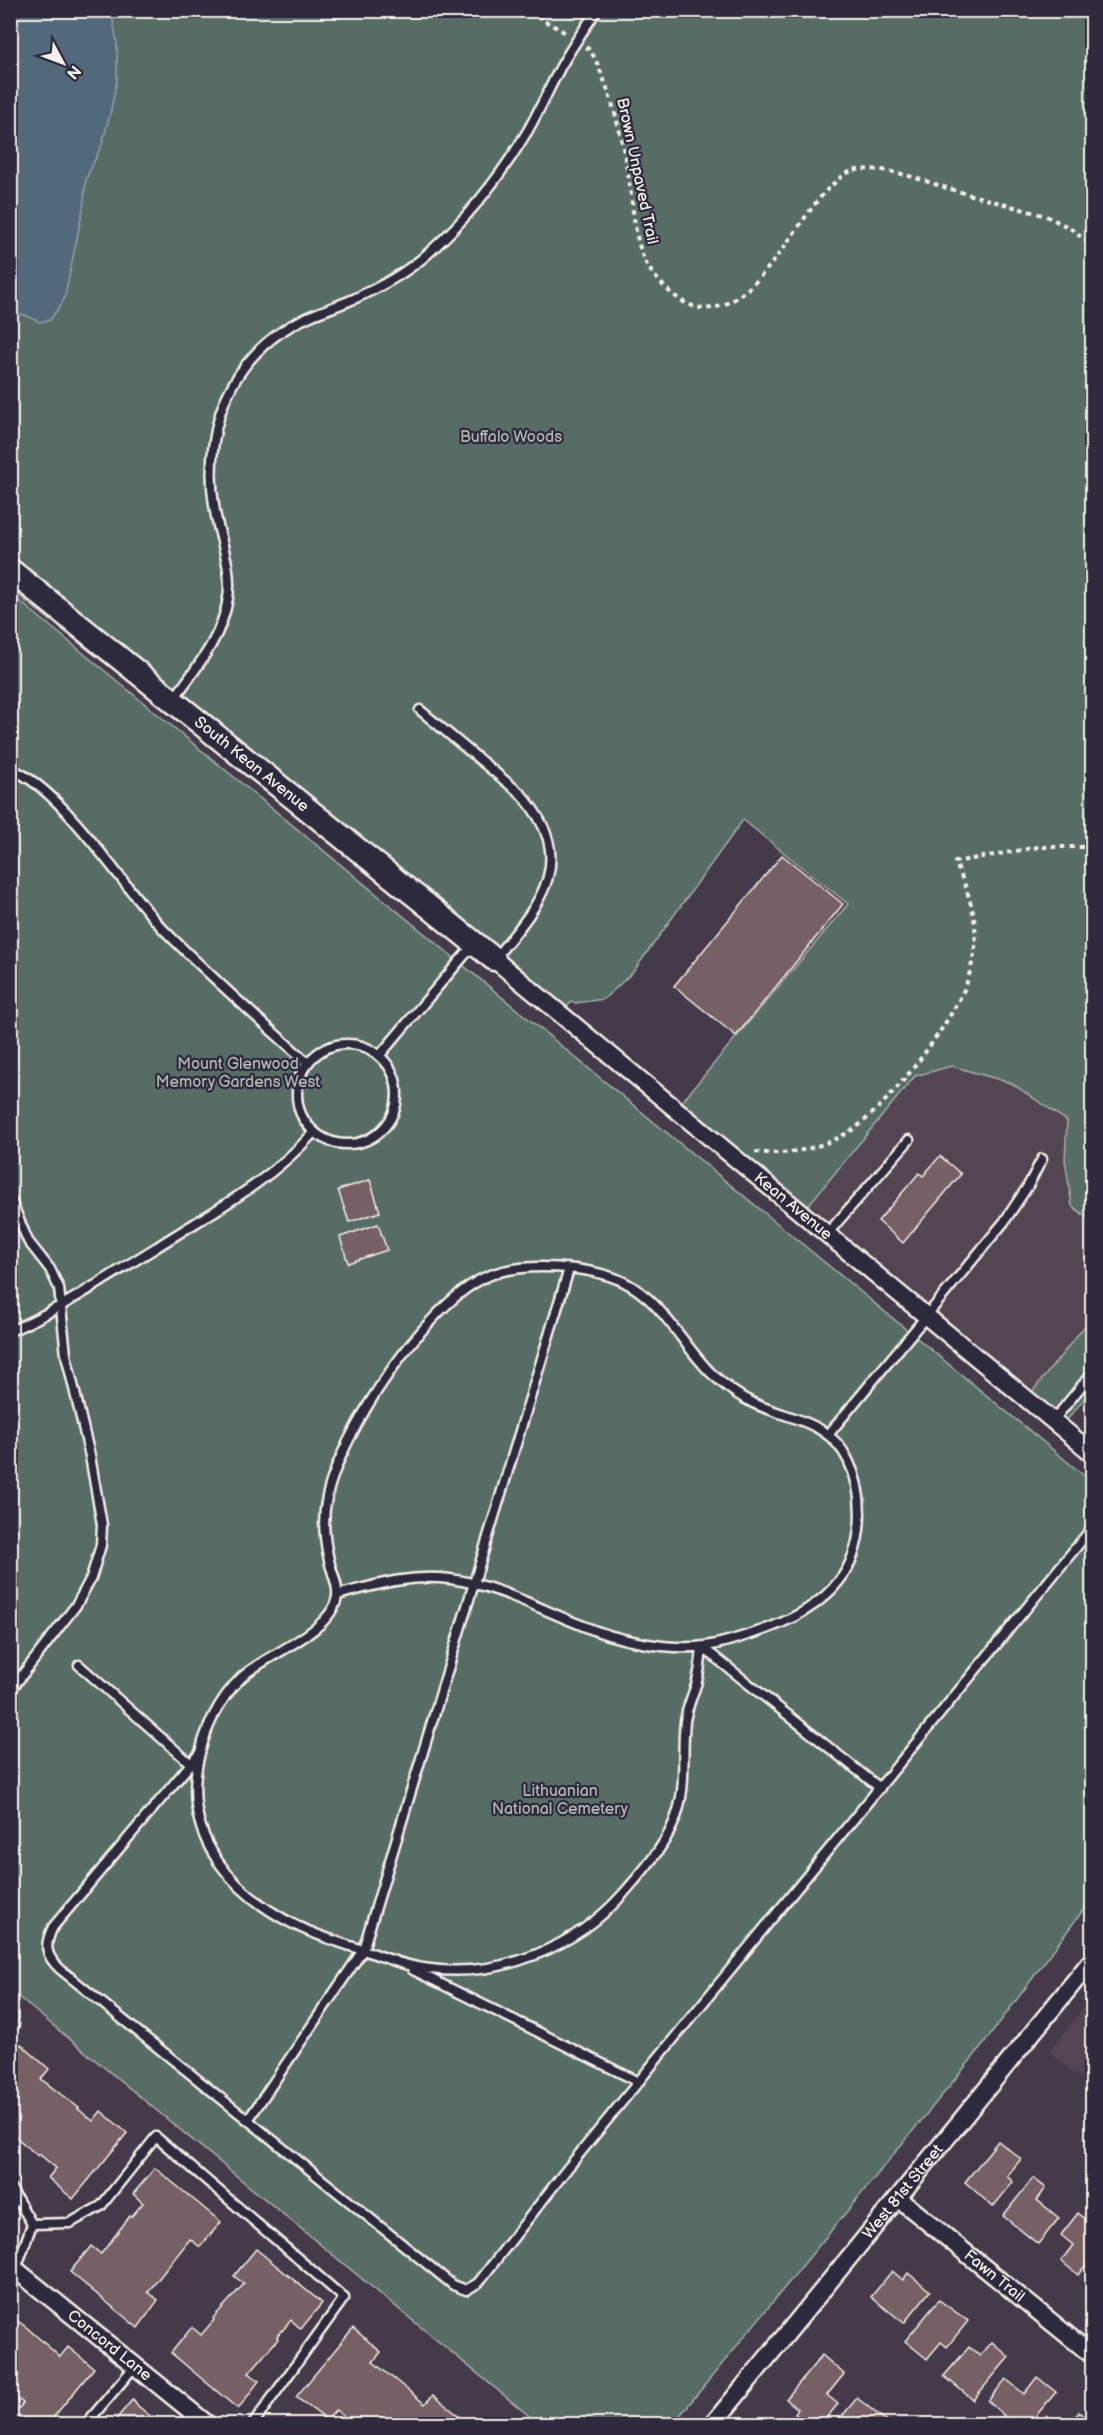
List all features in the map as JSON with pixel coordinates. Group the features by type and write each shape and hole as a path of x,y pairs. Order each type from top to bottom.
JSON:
{"street":[{"name":"South Kean Avenue","path":"10,570 494,959"},
{"name":"Kean Avenue","path":"494,959 1092,1453"},
{"name":"West 81st Street","path":"718,2423 1092,1960"},
{"name":"Fawn Trail","path":"898,2198 1092,2355"},
{"name":"Concord Lane","path":"13,2267 207,2424"}],"lane":[{"path":"172,700 214,640 229,597 229,576 214,505 212,478 218,426 231,386 256,353 272,339 308,316 362,296 390,281 418,262 461,221 491,185 519,145 578,39 597,10"},
{"path":"420,710 521,794 536,810 549,842 550,862 546,888 530,916 494,959"},
{"path":"10,769 29,777 43,789 72,819 162,928 308,1063"},
{"path":"380,1055 474,944"},
{"path":"342,1044 356,1045 380,1055 389,1067 397,1096 393,1112 384,1127 369,1139 342,1144 328,1140 314,1132 305,1122 299,1110 297,1093 300,1077 308,1063 329,1047 342,1044"},
{"path":"10,1330 61,1305 260,1182 296,1154 314,1132"},
{"path":"826,1234 909,1140"},
{"path":"828,1435 1004,1222 1042,1159"},
{"path":"10,1198 28,1241 56,1278 69,1373 99,1496 102,1525 101,1545 91,1578 77,1604 10,1691"},
{"path":"337,1594 405,1578 446,1578 473,1582 505,1592 586,1628 652,1644 702,1647 769,1629 818,1604 845,1573 852,1560 859,1522 857,1487 845,1453 828,1435 787,1414 746,1400 731,1389 712,1373 650,1301 620,1280 569,1269 524,1267 490,1275 473,1283 452,1300 400,1358 356,1426 331,1481 325,1503 324,1527 327,1555 337,1594 335,1604 326,1617 308,1634 242,1677 223,1700 211,1720 200,1754 195,1782 195,1806 202,1831 213,1856 228,1876 251,1897 279,1916 336,1942 402,1965 639,2082"},
{"path":"248,2120 363,1950 569,1269"},
{"path":"1053,1421 1092,1373"},
{"path":"200,1754 53,1927 46,1946 47,1954 60,1969 453,2285 466,2290 478,2283 639,2082 1092,1528"},
{"path":"702,1647 880,1788"},
{"path":"402,1965 435,1971 475,1970 511,1963 550,1950 582,1932 613,1905 645,1868 673,1825 680,1804 683,1779 685,1723 700,1669 702,1647"},
{"path":"79,1665 191,1764"},
{"path":"32,2224 70,2223 101,2206 156,2138 344,2298 253,2424"},
{"path":"10,2187 32,2224"},
{"path":"13,2267 32,2224"},
{"path":"86,2424 135,2366"}],"path":[{"name":"Brown Unpaved Trail","path":"531,10 543,20 578,39 591,51 607,85 617,123 644,258 656,279 670,293 686,303 700,308 715,309 734,301 754,284 815,202 834,183 850,172 886,171 1046,216 1070,228 1092,246"},
{"path":"722,1149 778,1155 820,1146 849,1132 885,1102 937,1037 966,986 975,952 973,917 969,891 955,862 1038,847 1092,847"}],"shaded area":[{"path":"967,1012 1092,1114 1092,1317 1028,1397 802,1213"},
{"path":"1092,1996 1092,2088 1049,2052"}],"green space":[{"name":"Buffalo Woods","path":"10,11 1092,11 1092,1221 1072,1206 1065,1160 1067,1121 1011,1083 952,1066 915,1076 802,1213 675,1110 848,904 743,820 633,972 604,999 575,1003 572,1001 560,1016 569,1023 11,590"},
{"name":"Lithuanian National Cemetery","path":"10,593 1092,1482 1092,1898 983,2045 673,2424 539,2424 11,1991"},
{"path":"1092,1317 1092,1389 1063,1425 1028,1397"}],"water":[{"path":"11,10 111,11 117,42 117,80 102,144 86,179 83,209 64,300 50,320 40,322 11,312"}],"building":[{"path":"782,855 843,904 736,1036 674,986"},
{"path":"940,1156 961,1174 903,1243 878,1221 919,1173 923,1176"},
{"path":"370,1180 380,1212 349,1222 338,1190"},
{"path":"378,1224 387,1250 348,1263 340,1237"},
{"path":"21,2044 49,2069 41,2079 93,2121 101,2111 127,2133 73,2199 48,2178 56,2168 10,2132 10,2058"},
{"path":"998,2141 1021,2159 1007,2176 1013,2182 993,2207 965,2182"},
{"path":"155,2168 221,2222 200,2247 190,2239 148,2292 158,2300 138,2328 70,2272 91,2246 101,2254 143,2203 133,2194"},
{"path":"1033,2178 1046,2188 1037,2200 1059,2218 1038,2244 1003,2216"},
{"path":"1078,2213 1092,2224 1092,2257 1078,2275 1061,2261 1073,2245 1061,2235"},
{"path":"256,2249 322,2303 301,2329 291,2320 277,2337 278,2339 249,2373 259,2381 238,2409 171,2353 192,2327 201,2335 244,2284 234,2276"},
{"path":"892,2271 903,2280 908,2273 930,2291 904,2323 871,2297"},
{"path":"939,2300 968,2321 947,2347 941,2342 927,2359 905,2341"},
{"path":"10,2316 60,2357 68,2347 94,2368 48,2424 28,2424 15,2414 23,2403 10,2393"},
{"path":"353,2328 381,2352 373,2362 425,2404 433,2395 459,2416 452,2424 352,2424 336,2410 327,2420 296,2397"},
{"path":"992,2342 1009,2357 973,2400 944,2376 969,2347 980,2356"},
{"path":"822,2355 844,2374 827,2395 838,2404 821,2424 808,2424 795,2414 798,2409 786,2399"},
{"path":"1037,2377 1056,2392 1029,2424 1013,2424 988,2401 1006,2379 1024,2394"},
{"path":"857,2398 890,2424 843,2424 838,2421"},
{"path":"133,2399 138,2406 160,2424 112,2424"},
{"path":"1079,2412 1092,2423 1092,2424 1069,2424"},
{"path":"1047,2415 1059,2424 1039,2424"}],"park label":[{"name":"Mount Glenwood Memory Gardens West","path":"238,1073"}]}
